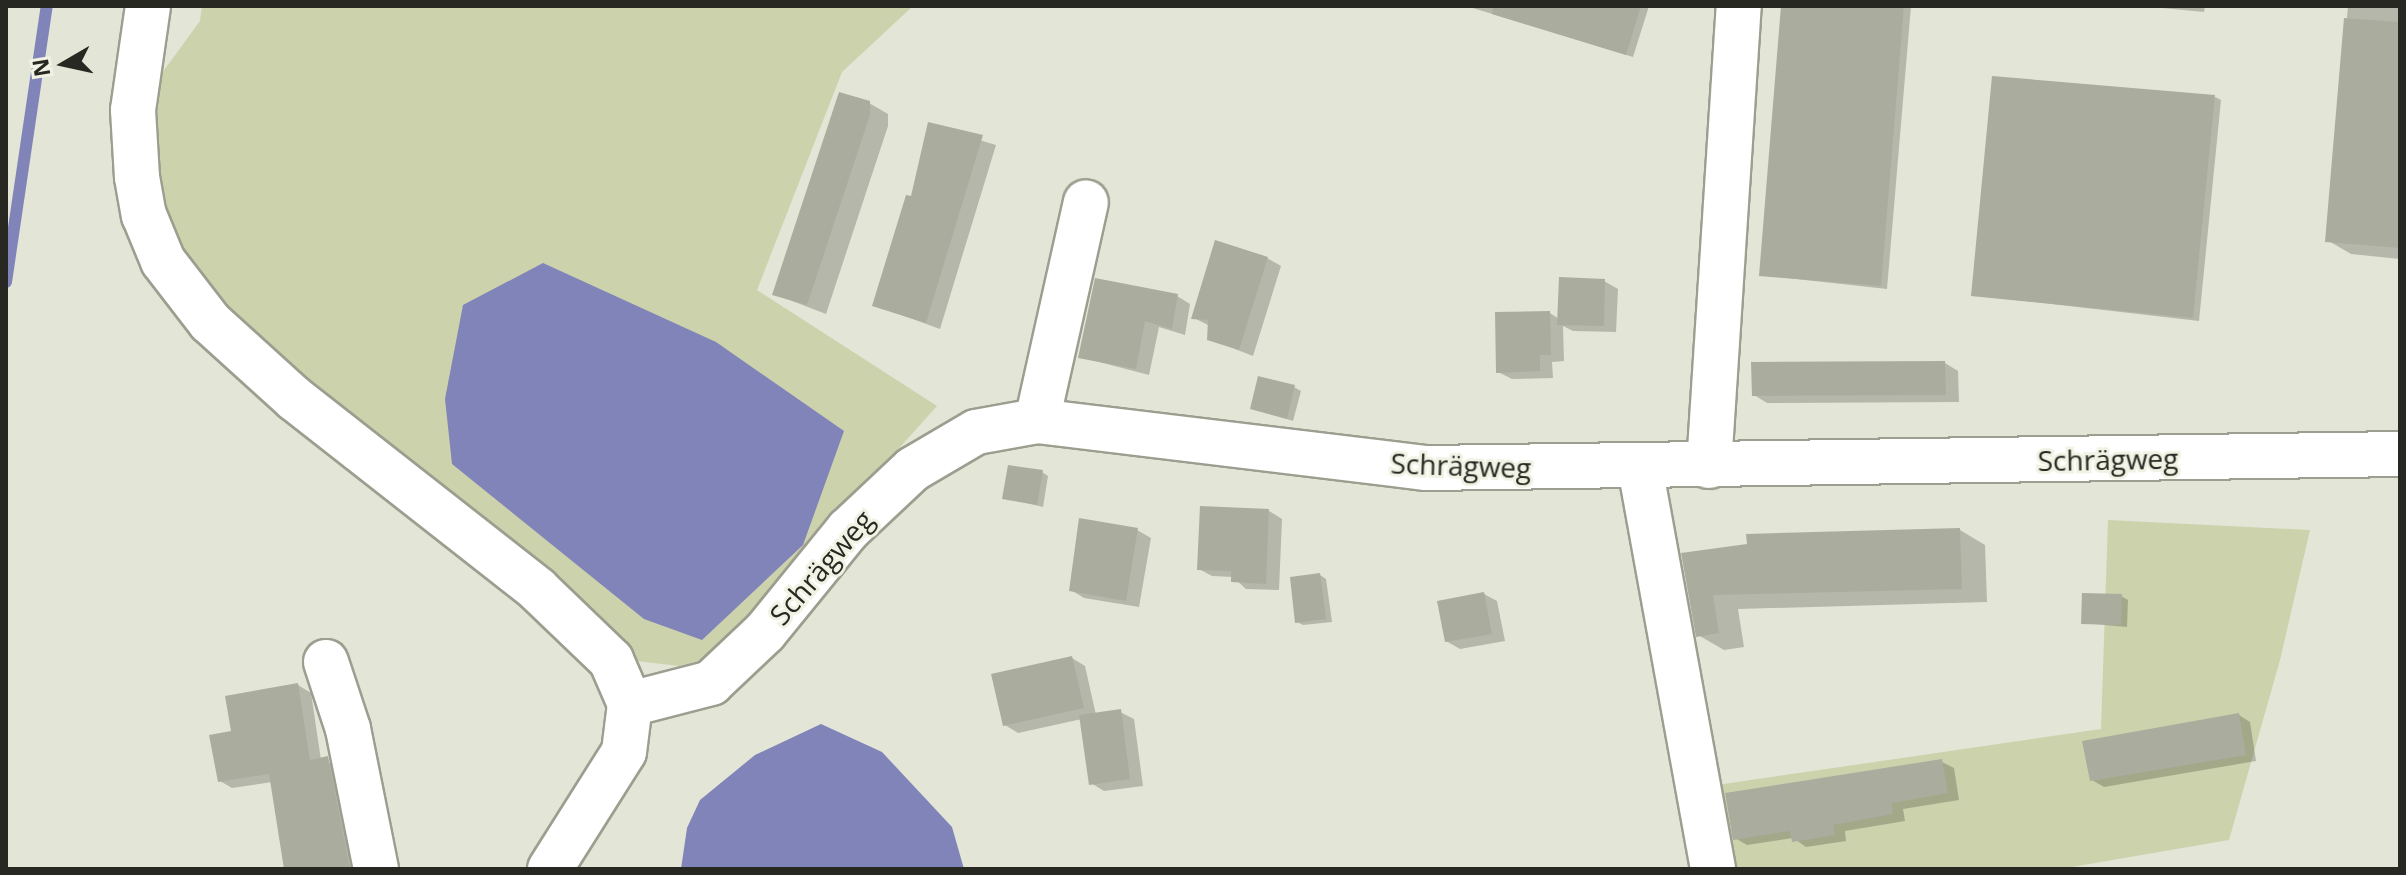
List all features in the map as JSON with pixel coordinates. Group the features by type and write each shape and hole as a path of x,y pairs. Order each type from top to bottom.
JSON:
{"street":[{"path":"148,6 133,110 144,215 163,261 210,322 295,399 537,589 611,660 630,704 624,752 550,869"},
{"path":"1709,466 1739,6"},
{"path":"1037,421 1086,202"},
{"name":"Schrägweg","path":"630,704 711,683 765,632 848,530 913,469 976,432 1037,421 1426,468 2400,454"},
{"path":"1640,467 1713,869"},
{"path":"326,662 348,729 376,869"}],"green space":[{"path":"202,6 913,6 842,72 757,290 937,406 710,658 679,666 637,661 604,623 309,381 194,275 161,201 155,137 162,73 200,21"},
{"path":"2108,520 2310,530 2280,660 2229,840 2060,869 1726,869 1710,786 2101,729"}],"water":[{"path":"543,263 716,342 844,431 803,545 702,640 644,619 452,464 445,399 463,305"},
{"path":"821,724 882,752 952,827 964,869 681,869 687,828 700,800 755,755"}],"building":[{"path":"1493,6 1641,6 1626,55 1492,14"},
{"path":"1781,6 1904,6 1881,286 1759,276"},
{"path":"2344,18 2400,22 2400,248 2325,242"},
{"path":"1992,76 2215,95 2193,318 1971,296"},
{"path":"839,92 870,101 870,115 807,305 772,295"},
{"path":"928,122 983,135 926,323 872,306 906,195 911,196"},
{"path":"1215,240 1268,257 1239,350 1207,340 1208,320 1191,319"},
{"path":"1559,277 1605,279 1604,326 1557,325"},
{"path":"1095,278 1178,294 1172,329 1145,321 1136,369 1078,358"},
{"path":"1550,311 1551,355 1540,355 1540,371 1496,373 1495,312"},
{"path":"1945,361 1946,395 1752,396 1751,362"},
{"path":"1258,376 1295,385 1287,419 1250,409"},
{"path":"1008,465 1043,470 1037,505 1002,499"},
{"path":"1200,506 1269,509 1266,584 1231,582 1231,571 1197,570"},
{"path":"1079,518 1138,528 1126,601 1069,591"},
{"path":"1960,528 1962,589 1713,595 1719,633 1696,637 1681,553 1747,544 1746,534"},
{"path":"1320,573 1326,619 1295,623 1290,577"},
{"path":"1484,592 1492,634 1445,642 1437,601"},
{"path":"2082,593 2122,594 2121,625 2081,624"},
{"path":"1072,656 1084,708 1003,726 991,674"},
{"path":"298,683 310,760 328,756 350,869 284,869 269,774 218,782 209,735 231,731 225,696"},
{"path":"1121,709 1130,779 1089,785 1079,715"},
{"path":"2239,713 2246,755 2090,781 2082,741"},
{"path":"1942,759 1948,793 1892,803 1893,814 1833,825 1835,835 1792,842 1790,831 1733,840 1725,793"}],"waterway":[{"path":"6,282 47,6"}]}
